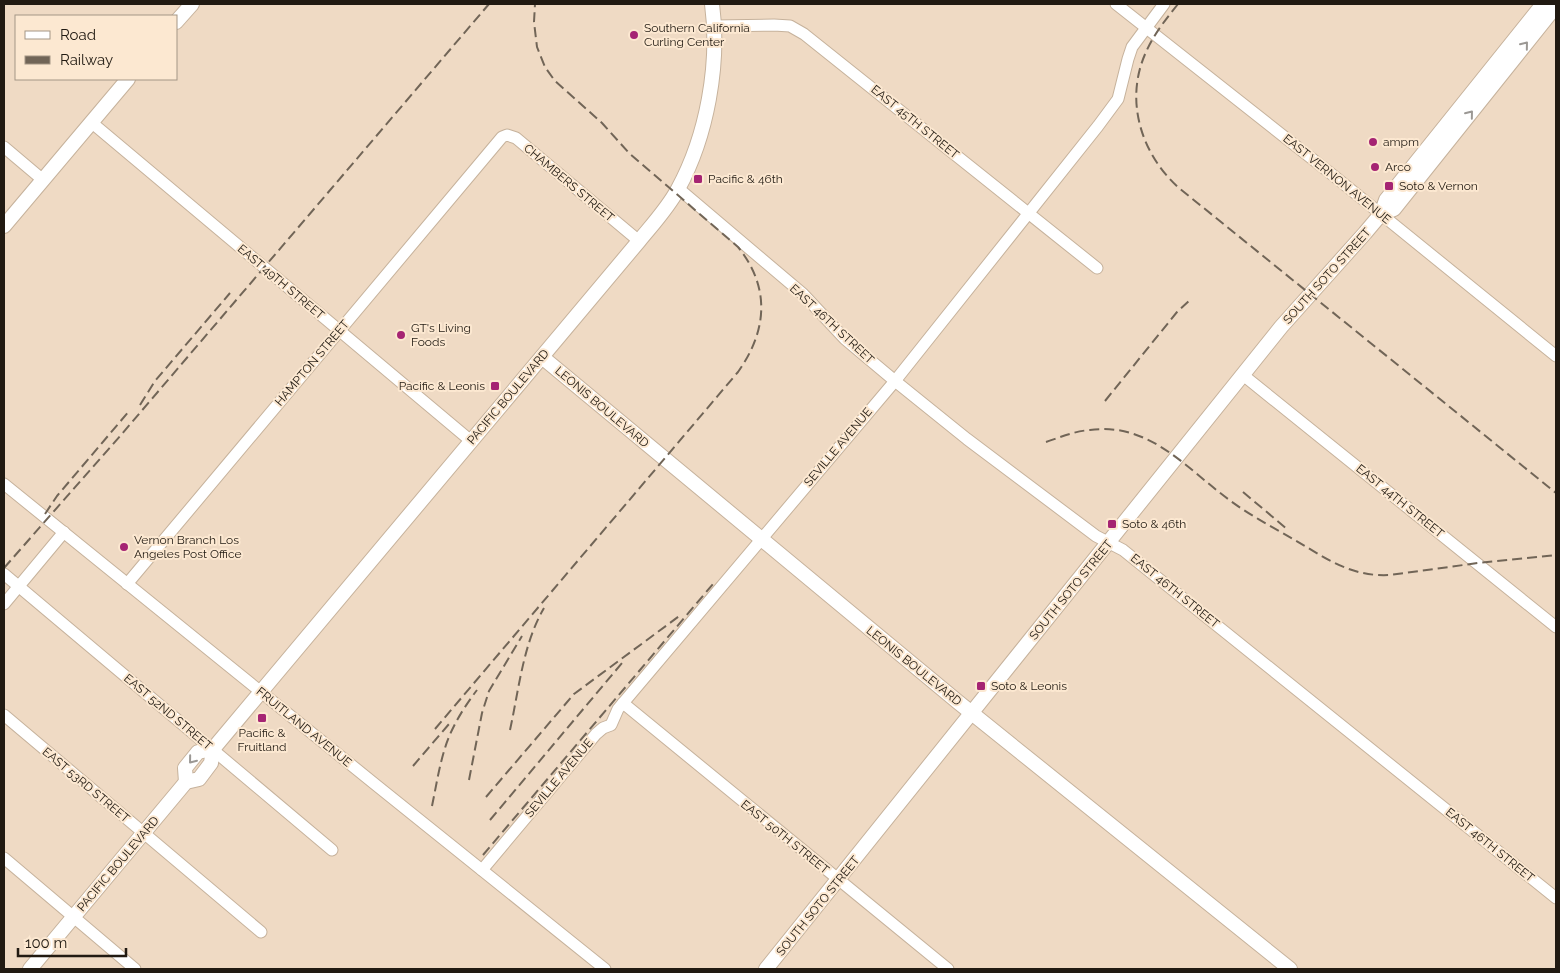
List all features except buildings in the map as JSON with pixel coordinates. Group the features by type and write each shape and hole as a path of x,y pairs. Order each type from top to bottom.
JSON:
{"main road":[{"path":"178,20 192,4"},
{"name":"PACIFIC BOULEVARD","path":"30,969 186,782 199,779 212,763 213,749 639,241 678,189 693,156 706,114 712,78 715,26 712,4"},
{"name":"SOUTH SOTO STREET","path":"1483,88 1543,4"},
{"name":"SOUTH SOTO STREET","path":"766,969 1281,327 1381,214 1386,200 1556,6"},
{"path":"4,226 127,80"},
{"name":"LEONIS BOULEVARD","path":"542,357 972,713 1290,969"}],"street":[{"name":"EAST VERNON AVENUE","path":"1116,4 1381,214 1556,356"},
{"name":"SEVILLE AVENUE","path":"482,870 596,734 603,728 611,725 618,709 894,381 1116,103 1121,92 1130,51 1164,4"},
{"name":"EAST 45TH STREET","path":"715,26 790,26 804,34 1097,268"},
{"name":"EAST 49TH STREET","path":"92,122 471,441"},
{"name":"CHAMBERS STREET","path":"498,142 507,135 516,138 639,241"},
{"name":"HAMPTON STREET","path":"127,584 498,142"},
{"path":"4,148 42,180"},
{"name":"EAST 46TH STREET","path":"678,189 803,294 845,339 894,381 967,439 1096,536 1123,550 1556,898"},
{"name":"EAST 44TH STREET","path":"1243,375 1556,627"},
{"name":"FRUITLAND AVENUE","path":"4,484 605,969"},
{"path":"4,604 64,532"},
{"name":"EAST 52ND STREET","path":"4,574 332,850"},
{"name":"EAST 50TH STREET","path":"623,703 948,969"},
{"name":"EAST 53RD STREET","path":"4,715 260,932"},
{"path":"4,858 135,969"}],"railway":[{"path":"4,568 121,435 489,4"},
{"path":"435,729 738,372 748,357 759,325 761,310 760,294 749,262 738,247 629,153 602,123 555,81 545,67 537,47 534,22 535,4"},
{"path":"1178,4 1149,45 1140,70 1137,89 1137,107 1146,143 1166,174 1179,188 1556,493"},
{"path":"140,405 155,381 230,293"},
{"path":"1105,401 1177,312 1192,298"},
{"path":"45,514 57,496 130,410"},
{"path":"1046,442 1068,434 1111,429 1130,433 1148,440 1181,461 1237,506 1256,518 1325,558 1345,568 1367,574 1390,575 1556,555"},
{"path":"1243,492 1287,529"},
{"path":"483,855 713,584"},
{"path":"510,730 526,652 544,608"},
{"path":"486,797 574,694 682,614"},
{"path":"469,780 482,713 489,691 522,636"},
{"path":"490,820 622,663"},
{"path":"432,806 441,762 448,740 458,718 477,690"},
{"path":"413,766 449,724"}],"place":[{"name":"Southern California Curling Center","path":"634,35"},
{"name":"ampm","path":"1373,142"},
{"name":"Arco","path":"1375,167"},
{"name":"Pacific & 46th","path":"698,179"},
{"name":"Soto & Vernon","path":"1389,186"},
{"name":"GT's Living Foods","path":"401,335"},
{"name":"Pacific & Leonis","path":"495,386"},
{"name":"Soto & 46th","path":"1112,524"},
{"name":"Vernon Branch Los Angeles Post Office","path":"124,547"},
{"name":"Soto & Leonis","path":"981,686"},
{"name":"Pacific & Fruitland","path":"262,718"}]}
